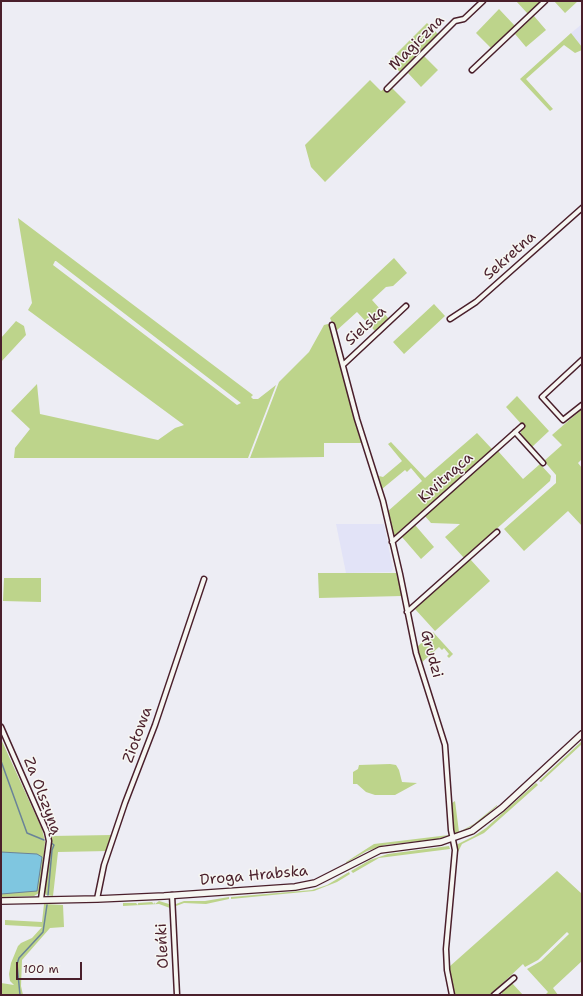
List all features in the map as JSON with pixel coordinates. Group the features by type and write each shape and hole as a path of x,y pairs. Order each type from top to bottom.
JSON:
{"street":[{"name":"Magiczna","path":"387,89 455,21 464,19 483,1"},
{"path":"472,70 545,1"},
{"name":"Sekretna","path":"450,319 476,302 582,208"},
{"name":"Sielska","path":"344,364 406,306"},
{"name":"Grudzi","path":"332,325 358,419 382,497 416,653 445,745 455,852 446,949 447,970 452,995"},
{"path":"582,360 542,397 563,420 582,405"},
{"name":"Kwitnąca","path":"392,542 522,426"},
{"path":"515,432 543,463"},
{"path":"408,612 497,532"},
{"name":"Ziołowa","path":"97,899 104,865 125,803 155,725 204,579"},
{"name":"Za Olszyną","path":"1,727 47,832 49,841 41,899"},
{"name":"Droga Hrabska","path":"1,901 97,899 307,885 328,878 380,850 453,840 466,834 484,823 582,734"},
{"name":"Oleńki","path":"172,895 177,995"},
{"path":"494,995 514,978"}],"shaded area":[{"path":"582,24 582,47 571,33"},
{"path":"336,524 384,524 393,569 391,572 346,573"}],"green space":[{"path":"516,1 540,1 541,2 528,14"},
{"path":"554,1 578,1 565,13"},
{"path":"499,9 515,26 491,48 476,33"},
{"path":"534,16 546,30 526,47 515,34"},
{"path":"427,23 438,34 400,72 389,61"},
{"path":"571,33 582,47 582,50 575,53 564,45 526,79 553,109 550,111 520,79"},
{"path":"424,56 438,70 421,87 408,73"},
{"path":"370,80 381,91 385,88 388,91 392,88 406,102 325,182 311,167 305,145"},
{"path":"18,218 253,395 251,397 253,399 258,399 276,385 248,458 14,458 15,448 30,429 11,411 37,384 40,414 158,440 175,428 184,425 28,310 32,303","holes":["56,261 241,403 237,405 53,265"]},
{"path":"394,258 407,273 393,286 386,287 372,300 389,319 375,331 357,312 336,331 330,318"},
{"path":"434,304 445,316 404,354 393,342"},
{"path":"16,321 24,326 26,335 1,362 1,338"},
{"path":"328,324 332,327 362,443 324,443 324,457 250,458 279,382 309,352 324,325"},
{"path":"517,396 549,431 532,447 521,434 521,430 524,427 506,407"},
{"path":"582,409 582,459 578,463 582,468 582,526 568,511 524,551 504,529 556,483 556,475 544,461 562,445 552,435"},
{"path":"477,433 492,449 397,536 393,536 387,512 422,481 411,468 407,472 405,470 382,489 379,476 383,477 402,461 388,444 391,442 425,478"},
{"path":"498,451 523,479 540,464 551,476 550,481 464,558 445,537 460,524 431,523 425,516"},
{"path":"415,525 434,547 421,559 402,537"},
{"path":"470,559 490,581 435,631 415,609"},
{"path":"318,573 397,573 402,596 319,598"},
{"path":"4,578 41,578 41,602 3,601"},
{"path":"433,632 453,654 449,658 447,656 449,654 444,648 442,650 439,647 421,663 417,647"},
{"path":"1,739 42,829 45,842 40,889 39,893 34,896 1,897"},
{"path":"582,741 582,744 541,782 539,781"},
{"path":"359,765 396,765 402,782 417,783 395,795 375,795 366,792 357,784 353,784 353,772 358,769"},
{"path":"536,783 538,785 484,833 462,844 458,852 456,845 486,828"},
{"path":"455,801 459,832 474,824 497,806 476,824 456,834 453,831 452,803"},
{"path":"112,835 108,851 58,852 53,896 46,895 44,891 51,836"},
{"path":"449,835 438,839 385,845 367,851 346,863 374,844"},
{"path":"449,846 450,849 379,858 353,873 351,871 370,860 388,854"},
{"path":"557,871 582,894 582,961 553,988 558,995 545,995 548,992 527,969 541,961 569,934 567,932 538,960 525,967 523,964 490,995 453,995 449,967"},
{"path":"349,872 350,874 337,882 314,891 231,899 231,897 312,890 327,885"},
{"path":"229,897 229,899 206,904 184,903 176,906 176,904 184,901 205,901"},
{"path":"159,901 169,904 170,908 159,904 123,906 123,903 136,903 138,905 138,903 152,902 155,904"},
{"path":"44,904 63,905 64,927 50,928 22,960 21,986 23,995 1,995 1,983 14,985 10,981 9,974 11,963 18,946 32,938 42,927 5,925 5,920 42,922"},
{"path":"512,983 523,995 502,995 502,992"}],"water":[{"path":"1,852 37,854 42,857 37,891 1,894"}],"waterway":[{"path":"1,761 27,833 44,840"},
{"path":"48,895 52,850 54,845 50,842"},
{"path":"20,995 17,964 19,958 43,932 47,905"}]}
